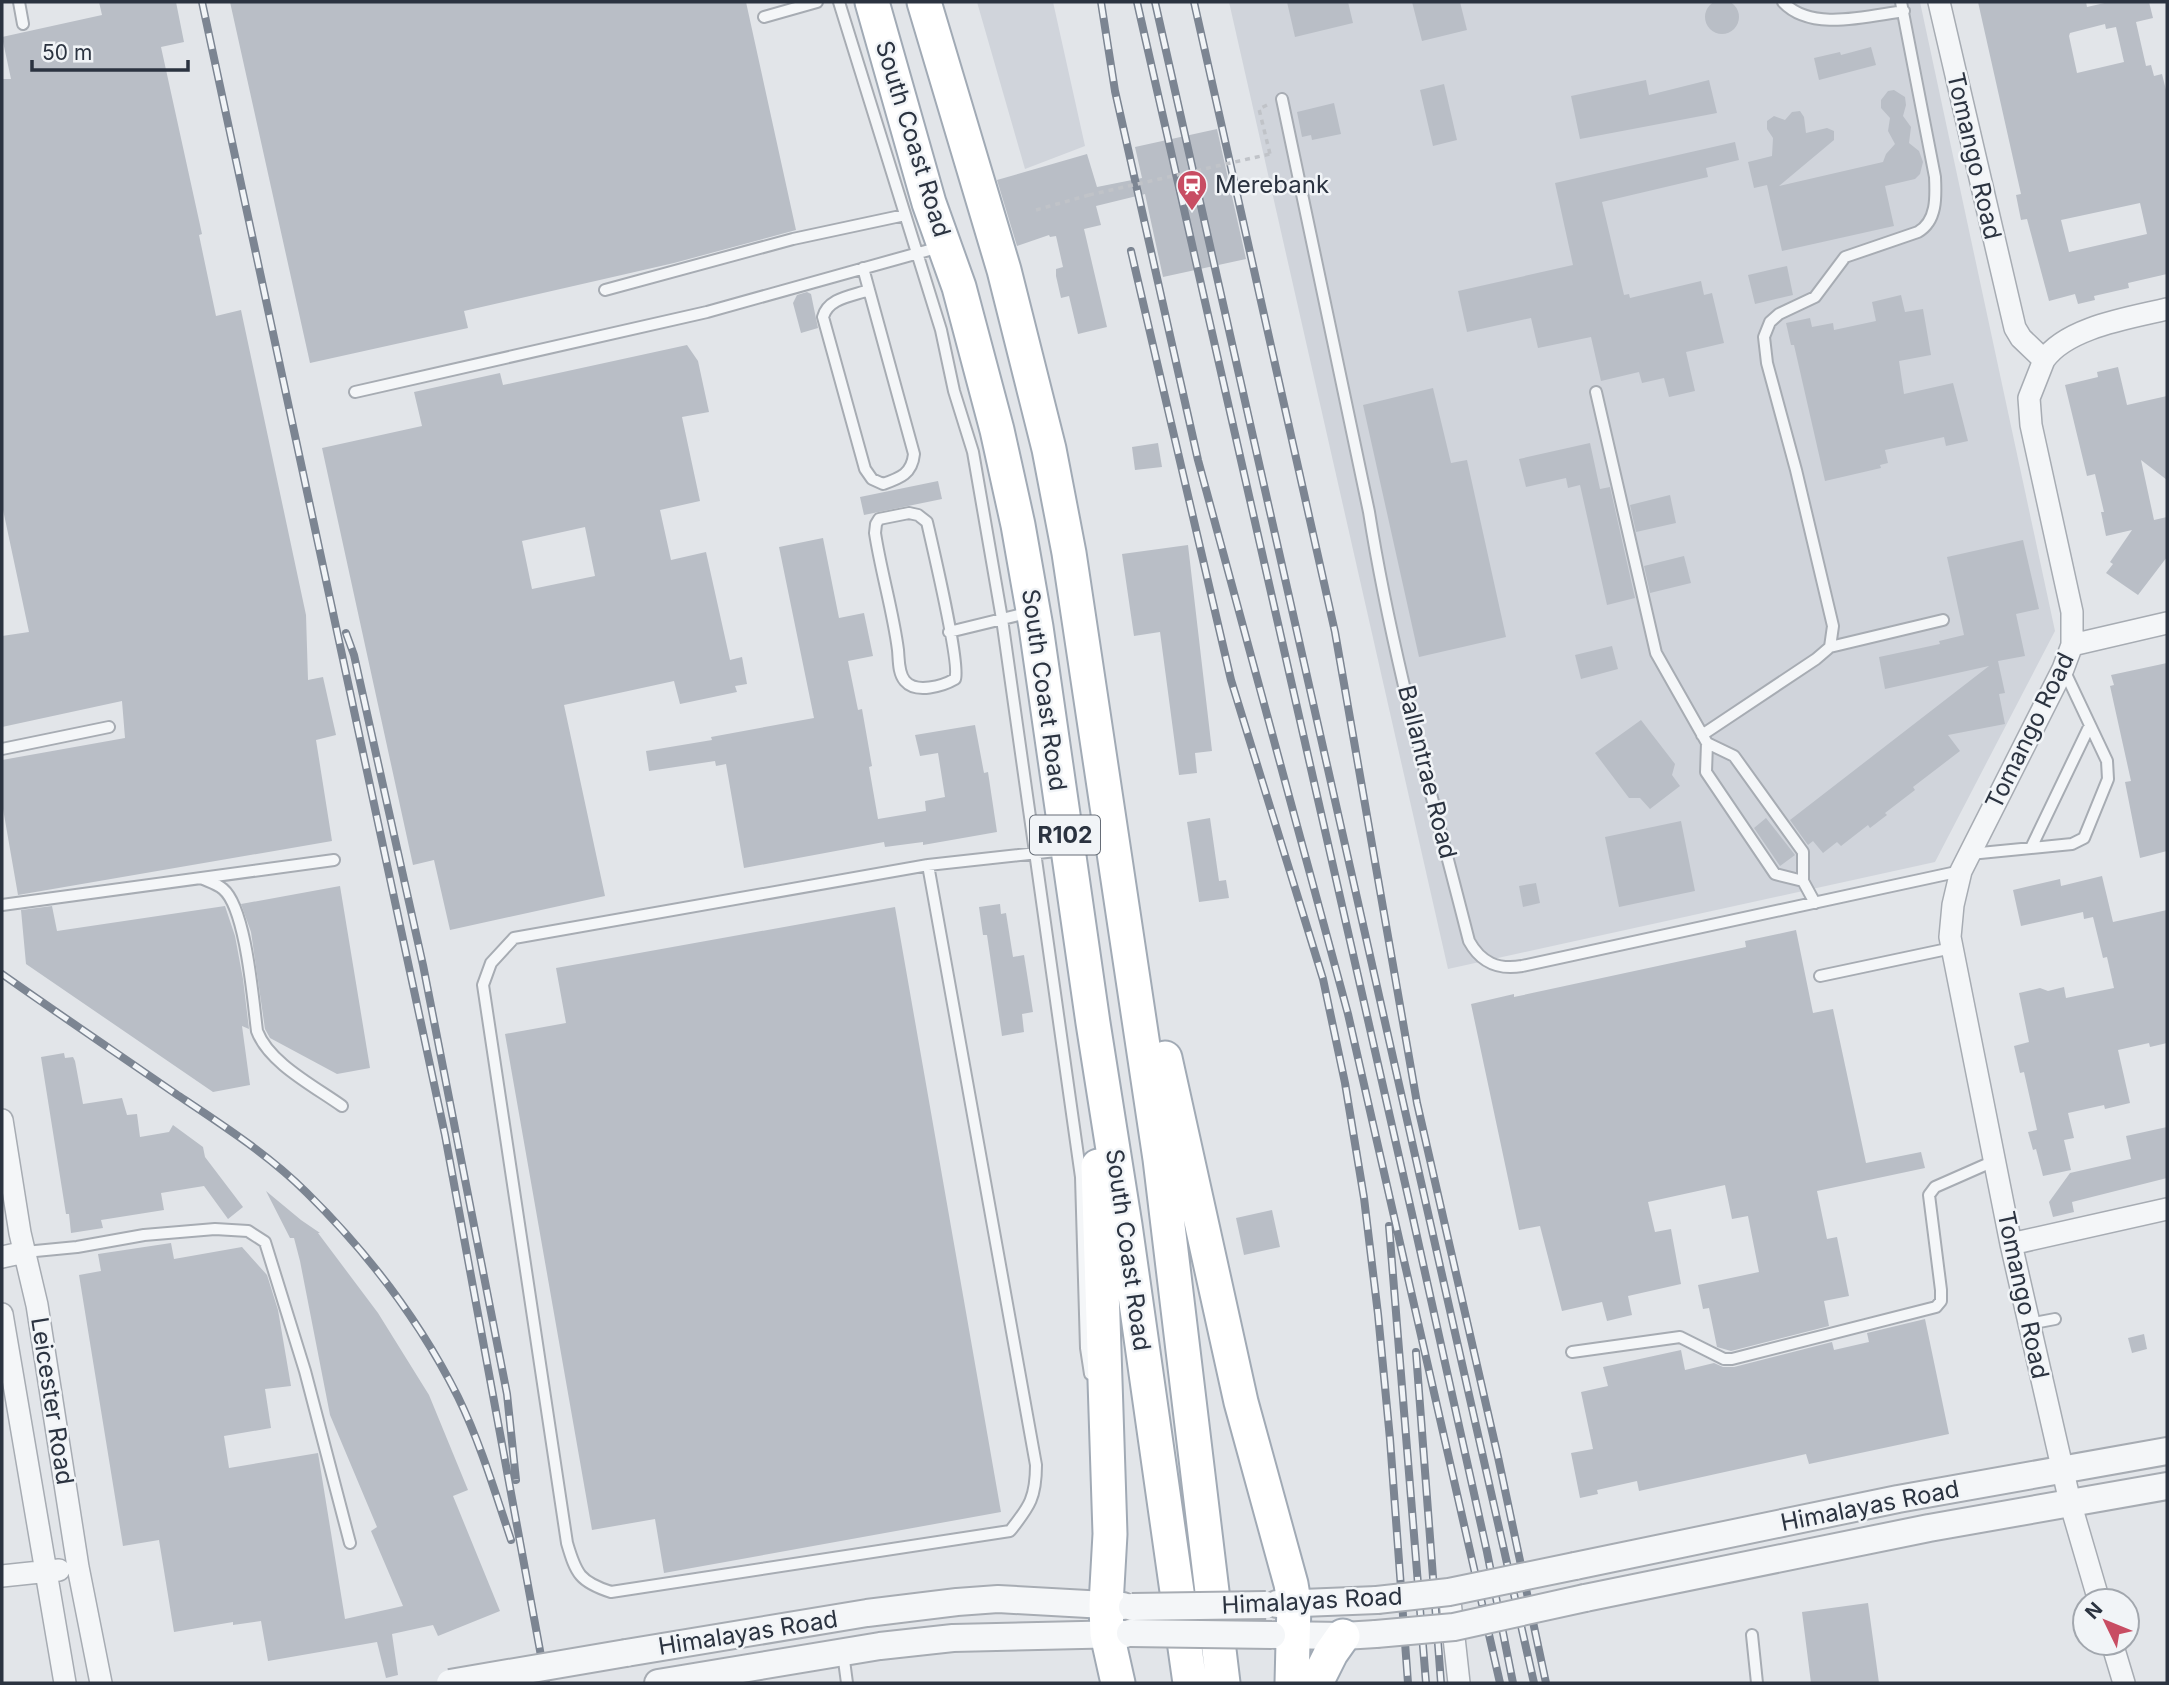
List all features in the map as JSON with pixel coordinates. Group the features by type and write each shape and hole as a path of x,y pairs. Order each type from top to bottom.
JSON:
{"main road":[{"name":"South Coast Road","path":"872,2 871,53 931,249 959,287 997,430 1018,525 1018,615 1054,751 1052,852 1093,1023 1125,1225 1190,1683"},
{"name":"South Coast Road","path":"924,2 1004,270 1049,449 1069,553 1171,1247 1223,1683"},
{"path":"917,209 978,188"},
{"path":"1054,751 1098,740"},
{"path":"1133,975 1158,1028 1241,1402 1291,1584 1280,1604 1292,1683"},
{"path":"1093,1023 1110,1534 1119,1620 1118,1683"},
{"path":"1316,1683 1331,1653 1360,1635"}],"street":[{"name":"Tomango Road","path":"1939,2 2015,328 2021,338 2044,360 2029,398 2031,425 2072,612 2073,645 1966,863 1951,920 1952,948 2011,1244 2062,1470 2095,1587"},
{"path":"2044,360 2051,350 2076,334 2167,309"},
{"path":"2073,645 2167,623"},
{"name":"Leicester Road","path":"2,1120 24,1252 37,1305 78,1567 101,1683"},
{"path":"2011,1244 2167,1209"},
{"path":"2,1257 24,1252"},
{"name":"Leicester Road","path":"2,1314 65,1683"},
{"name":"Himalayas Road","path":"662,1683 747,1676 843,1653 953,1638 1280,1604 1377,1600 1449,1592 1884,1502 2167,1451"},
{"name":"Himalayas Road","path":"450,1683 867,1613 998,1599 1119,1620 1283,1636 1360,1635 1454,1627 1585,1598 2070,1502 2167,1486"},
{"path":"2,1576 78,1567"},
{"path":"1449,1592 1459,1683"},
{"path":"2116,1657 2124,1683"}],"lane":[{"path":"19,2 23,24"},
{"path":"764,17 817,2"},
{"path":"839,2 871,53"},
{"path":"1783,2 1798,14 1827,20 1902,7 1935,177 1935,205 1924,228 1845,257 1815,297 1779,314 1770,322 1764,337 1767,363 1833,626 1830,647"},
{"name":"Ballantrae Road","path":"1282,99 1369,512 1377,564 1469,941 1482,959 1510,968 1815,903 2031,848 2072,844 2084,838 2108,779 2109,770 2063,669"},
{"path":"605,290 793,239 917,209"},
{"path":"355,392 707,312 931,249"},
{"path":"863,268 914,454 913,464 904,477 883,484 872,479 865,469 823,317 825,309 831,303 869,290"},
{"path":"1596,392 1656,653 1705,739 1706,772 1775,874 1803,881"},
{"path":"909,513 918,515 927,522 949,632 955,650 958,674 955,679 928,687 908,684 900,672 896,637 878,553 875,529 879,519 909,513"},
{"path":"949,632 1018,615 1052,852 1081,1177 1086,1348 1090,1376 1106,1413"},
{"path":"1705,739 1830,647 1943,620"},
{"path":"2031,848 2090,725"},
{"path":"2,749 109,727"},
{"path":"1705,739 1734,757 1803,852 1803,881 1815,903"},
{"path":"928,864 1036,1465 1036,1489 1026,1511 1010,1531 611,1592 589,1585 574,1566 567,1543 483,985 491,962 514,938 928,864 1052,852"},
{"path":"2,905 334,860"},
{"path":"201,878 225,890 238,914 257,1031 262,1044 278,1060 342,1106"},
{"path":"1820,976 1952,948"},
{"path":"1572,1352 1680,1337 1724,1359 1732,1359 1936,1307 1941,1301 1941,1290 1929,1195 1935,1186 1994,1161"},
{"path":"24,1252 77,1248 144,1235 215,1230 248,1231 265,1242 304,1371 350,1543"},
{"path":"2029,1324 2055,1319"},
{"path":"1752,1635 1757,1683"},
{"path":"843,1653 847,1683"}],"path":[{"path":"1036,210 1270,154 1259,108 1282,99"}],"shaded area":[{"path":"977,2 1053,2 1085,146 1025,169"},
{"path":"1229,2 1920,2 2055,631 1935,862 1448,969"}],"building":[{"path":"1722,0 1734,5 1739,17 1734,29 1722,34 1710,29 1705,17 1710,5"},
{"path":"99,2 176,2 184,42 161,47 202,234 199,235 216,316 241,310 306,615 308,680 323,677 336,735 316,740 332,841 18,895 2,803 2,760 125,738 122,701 2,727 2,636 29,632 2,505 2,79 11,79 2,37 102,15"},
{"path":"230,2 746,2 796,230 674,263 464,311 468,328 310,363"},
{"path":"1287,2 1348,2 1353,23 1295,37"},
{"path":"1412,2 1460,2 1467,30 1422,41"},
{"path":"1978,2 2086,2 2087,7 2109,2 2149,2 2153,18 2136,22 2146,66 2151,65 2154,76 2162,74 2167,94 2167,274 2128,283 2129,288 2094,296 2095,300 2078,304 2075,294 2049,301 2027,219 2021,220 2016,195 2021,194","holes":["2105,24 2106,29 2116,27 2124,62 2077,73 2070,33","2140,203 2147,234 2069,252 2061,220"]},
{"path":"1871,47 1876,65 1819,80 1814,58 1840,52 1841,55"},
{"path":"1646,80 1649,95 1709,80 1717,113 1580,139 1571,96"},
{"path":"1444,84 1457,140 1433,146 1420,90"},
{"path":"1894,90 1905,97 1903,116 1911,127 1909,143 1919,151 1923,162 1920,174 1915,179 1885,186 1894,226 1782,251 1767,185 1754,188 1748,162 1772,156 1773,138 1767,129 1767,121 1774,116 1785,120 1792,112 1800,111 1804,117 1806,133 1827,128 1834,131 1834,140 1779,186 1883,162 1895,144 1888,131 1890,118 1881,108 1881,100 1888,91"},
{"path":"1334,103 1341,134 1312,140 1311,135 1302,137 1297,112"},
{"path":"1217,129 1246,259 1163,277 1145,194 1096,206 1101,225 1084,229 1107,327 1078,334 1069,296 1061,298 1056,276 1056,269 1063,267 1056,236 1049,235 1017,246 997,180 1087,154 1097,187 1142,178 1135,147"},
{"path":"1735,142 1739,160 1706,168 1708,177 1602,202 1624,295 1629,294 1630,298 1701,281 1704,295 1712,293 1724,343 1686,352 1695,391 1669,397 1664,378 1642,383 1639,372 1601,381 1591,337 1538,348 1531,318 1467,332 1458,291 1573,265 1555,183"},
{"path":"1787,266 1793,295 1755,304 1748,275"},
{"path":"807,292 811,294 818,328 801,333 793,303 797,295"},
{"path":"1901,295 1905,312 1923,309 1931,355 1899,361 1904,394 1953,383 1968,441 1946,446 1944,437 1885,450 1888,463 1880,465 1881,468 1825,481 1794,345 1791,345 1786,323 1810,318 1812,327 1833,323 1834,330 1876,321 1872,302"},
{"path":"687,345 698,361 709,412 682,417 700,501 660,510 671,560 706,552 730,660 742,657 747,684 735,686 737,692 680,704 674,681 564,705 605,896 450,930 434,860 413,865 322,448 422,426 414,392 500,373 503,385","holes":["585,527 595,576 532,589 522,541"]},
{"path":"2118,367 2127,405 2167,396 2167,480 2141,460 2154,520 2167,517 2167,557 2138,595 2106,573 2113,564 2110,562 2132,530 2106,536 2101,512 2104,512 2095,474 2087,476 2065,385 2098,377 2097,372"},
{"path":"1433,388 1451,463 1467,460 1506,637 1419,657 1363,405"},
{"path":"1158,443 1162,467 1135,470 1132,447"},
{"path":"1590,443 1600,489 1610,487 1635,598 1607,605 1580,485 1568,488 1566,478 1526,487 1519,459"},
{"path":"938,481 942,499 864,515 860,497"},
{"path":"1670,495 1676,523 1636,532 1630,505"},
{"path":"823,538 839,618 864,613 873,656 848,661 858,710 862,709 878,819 926,811 925,801 945,797 938,753 920,756 915,735 975,725 984,773 988,772 997,832 923,845 923,842 885,847 884,842 744,868 726,764 716,766 715,761 649,771 646,751 814,718 779,547"},
{"path":"2023,540 2039,609 2016,614 2025,656 1998,661 2005,693 1999,694 2005,724 1948,735 1960,751 1913,787 1915,790 1885,813 1887,815 1870,828 1868,825 1841,846 1837,842 1823,853 1813,841 1808,845 1790,820 1989,666 1885,689 1879,657 1940,644 1939,641 1964,635 1947,557"},
{"path":"1188,545 1212,751 1195,753 1197,773 1179,775 1160,632 1134,636 1122,554"},
{"path":"1684,556 1691,583 1650,593 1644,566"},
{"path":"1612,646 1618,669 1581,679 1575,655"},
{"path":"2167,663 2167,851 2140,858 2125,782 2131,781 2110,686 2114,685 2111,675"},
{"path":"1641,720 1675,764 1672,775 1680,786 1650,809 1640,798 1629,798 1595,753"},
{"path":"1210,818 1219,881 1226,880 1229,898 1199,902 1187,822"},
{"path":"1766,818 1795,855 1780,866 1754,828"},
{"path":"1681,821 1695,891 1619,907 1605,837"},
{"path":"2102,876 2113,922 2167,910 2167,1043 2150,1047 2149,1043 2118,1050 2130,1103 2105,1109 2104,1105 2068,1113 2074,1138 2064,1140 2071,1170 2043,1176 2028,1132 2037,1130 2024,1072 2020,1073 2014,1046 2029,1042 2019,993 2040,988 2048,991 2064,987 2066,998 2114,988 2093,917 2084,919 2083,912 2021,926 2013,890 2060,879 2061,886"},
{"path":"1536,883 1540,903 1523,907 1519,886"},
{"path":"340,886 370,1068 337,1074 270,1038 265,1029 251,932 241,904"},
{"path":"1000,904 1001,914 1006,913 1013,957 1024,955 1033,1012 1022,1014 1024,1032 1002,1036 987,935 983,935 979,907"},
{"path":"52,906 57,931 225,906 235,936 243,979 249,1029 242,1026 250,1085 213,1092 26,964 21,910"},
{"path":"895,907 1001,1512 664,1573 655,1519 592,1530 505,1034 566,1023 556,968"},
{"path":"1796,930 1813,1013 1833,1009 1866,1163 1921,1152 1925,1168 1817,1191 1827,1239 1837,1237 1849,1296 1824,1301 1829,1326 1731,1351 1717,1347 1709,1308 1703,1309 1698,1285 1759,1272 1748,1216 1732,1219 1725,1185 1648,1202 1655,1232 1671,1229 1681,1284 1628,1296 1632,1315 1607,1321 1602,1302 1562,1311 1540,1226 1519,1230 1471,1004 1746,947 1745,941"},
{"path":"64,1053 65,1058 73,1057 75,1061 83,1104 122,1098 127,1115 137,1114 140,1137 169,1132 173,1125 203,1147 205,1157 243,1207 228,1219 204,1186 161,1193 164,1210 101,1220 103,1228 71,1233 41,1057"},
{"path":"2167,1127 2167,1178 2072,1202 2074,1212 2053,1217 2049,1202 2070,1173 2131,1159 2126,1136"},
{"path":"266,1191 320,1233 378,1313 429,1395 468,1490 453,1496 500,1611 438,1636 433,1625 392,1634 398,1675 386,1678 377,1642 268,1661 261,1621 233,1625 233,1622 174,1632 159,1540 123,1546 79,1275 101,1271 98,1254 171,1243 174,1259 242,1247 267,1275 278,1310 291,1386 265,1389 271,1428 224,1436 229,1468 318,1453 345,1619 403,1606 371,1531 377,1527 330,1415 294,1238 290,1238"},
{"path":"1272,1210 1280,1247 1244,1255 1236,1218"},
{"path":"1925,1319 1949,1434 1809,1464 1806,1454 1639,1491 1637,1481 1597,1490 1598,1494 1580,1498 1571,1453 1593,1449 1581,1392 1608,1386 1603,1367 1681,1350 1685,1370 1714,1363 1723,1367 1734,1367 1832,1342 1834,1350 1869,1342 1867,1333"},
{"path":"2144,1334 2147,1349 2132,1353 2128,1338"},
{"path":"1868,1603 1879,1683 1811,1683 1802,1612"}],"railway":[{"path":"202,2 445,1135 546,1683"},
{"path":"1101,2 1115,91 1198,460 1348,1014 1500,1683"},
{"path":"1137,2 1412,1214 1487,1552 1513,1683"},
{"path":"1155,2 1534,1683"},
{"path":"1194,2 1335,632 1417,1103 1498,1457 1546,1683"},
{"path":"1131,251 1231,680 1323,979 1345,1083 1364,1198 1378,1314 1408,1683"},
{"path":"346,633 354,655 423,965 507,1394 516,1480"},
{"path":"2,974 261,1153 307,1193 351,1239 391,1289 427,1341 458,1397 487,1467 511,1540"},
{"path":"1389,1226 1426,1683"},
{"path":"1416,1352 1441,1683"}],"place":[{"name":"Merebank","path":"1192,212"}]}
